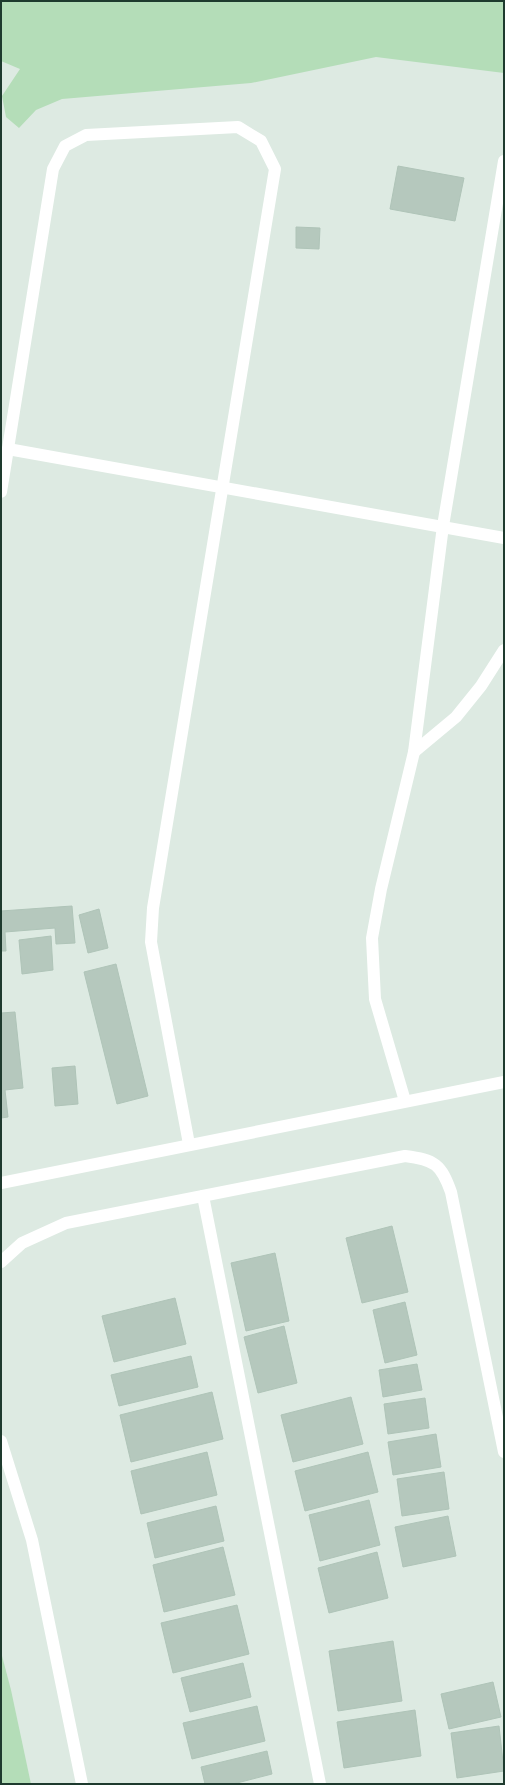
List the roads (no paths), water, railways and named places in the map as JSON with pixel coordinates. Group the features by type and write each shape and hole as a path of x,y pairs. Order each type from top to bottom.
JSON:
{"street":[{"path":"1,492 53,169 65,146 86,135 238,127 261,141 275,169 153,908 151,942 189,1144"},
{"path":"405,1101 376,998 372,938 381,889 414,752 443,526 504,161"},
{"path":"8,449 223,486 504,538"},
{"path":"414,752 456,717 481,686 504,650"},
{"path":"1,1183 189,1144 504,1082"},
{"path":"1,1262 22,1243 66,1222 405,1156 427,1159 444,1172 451,1192 504,1452"},
{"path":"203,1196 320,1784"},
{"path":"1,1441 32,1540 82,1784"}]}
